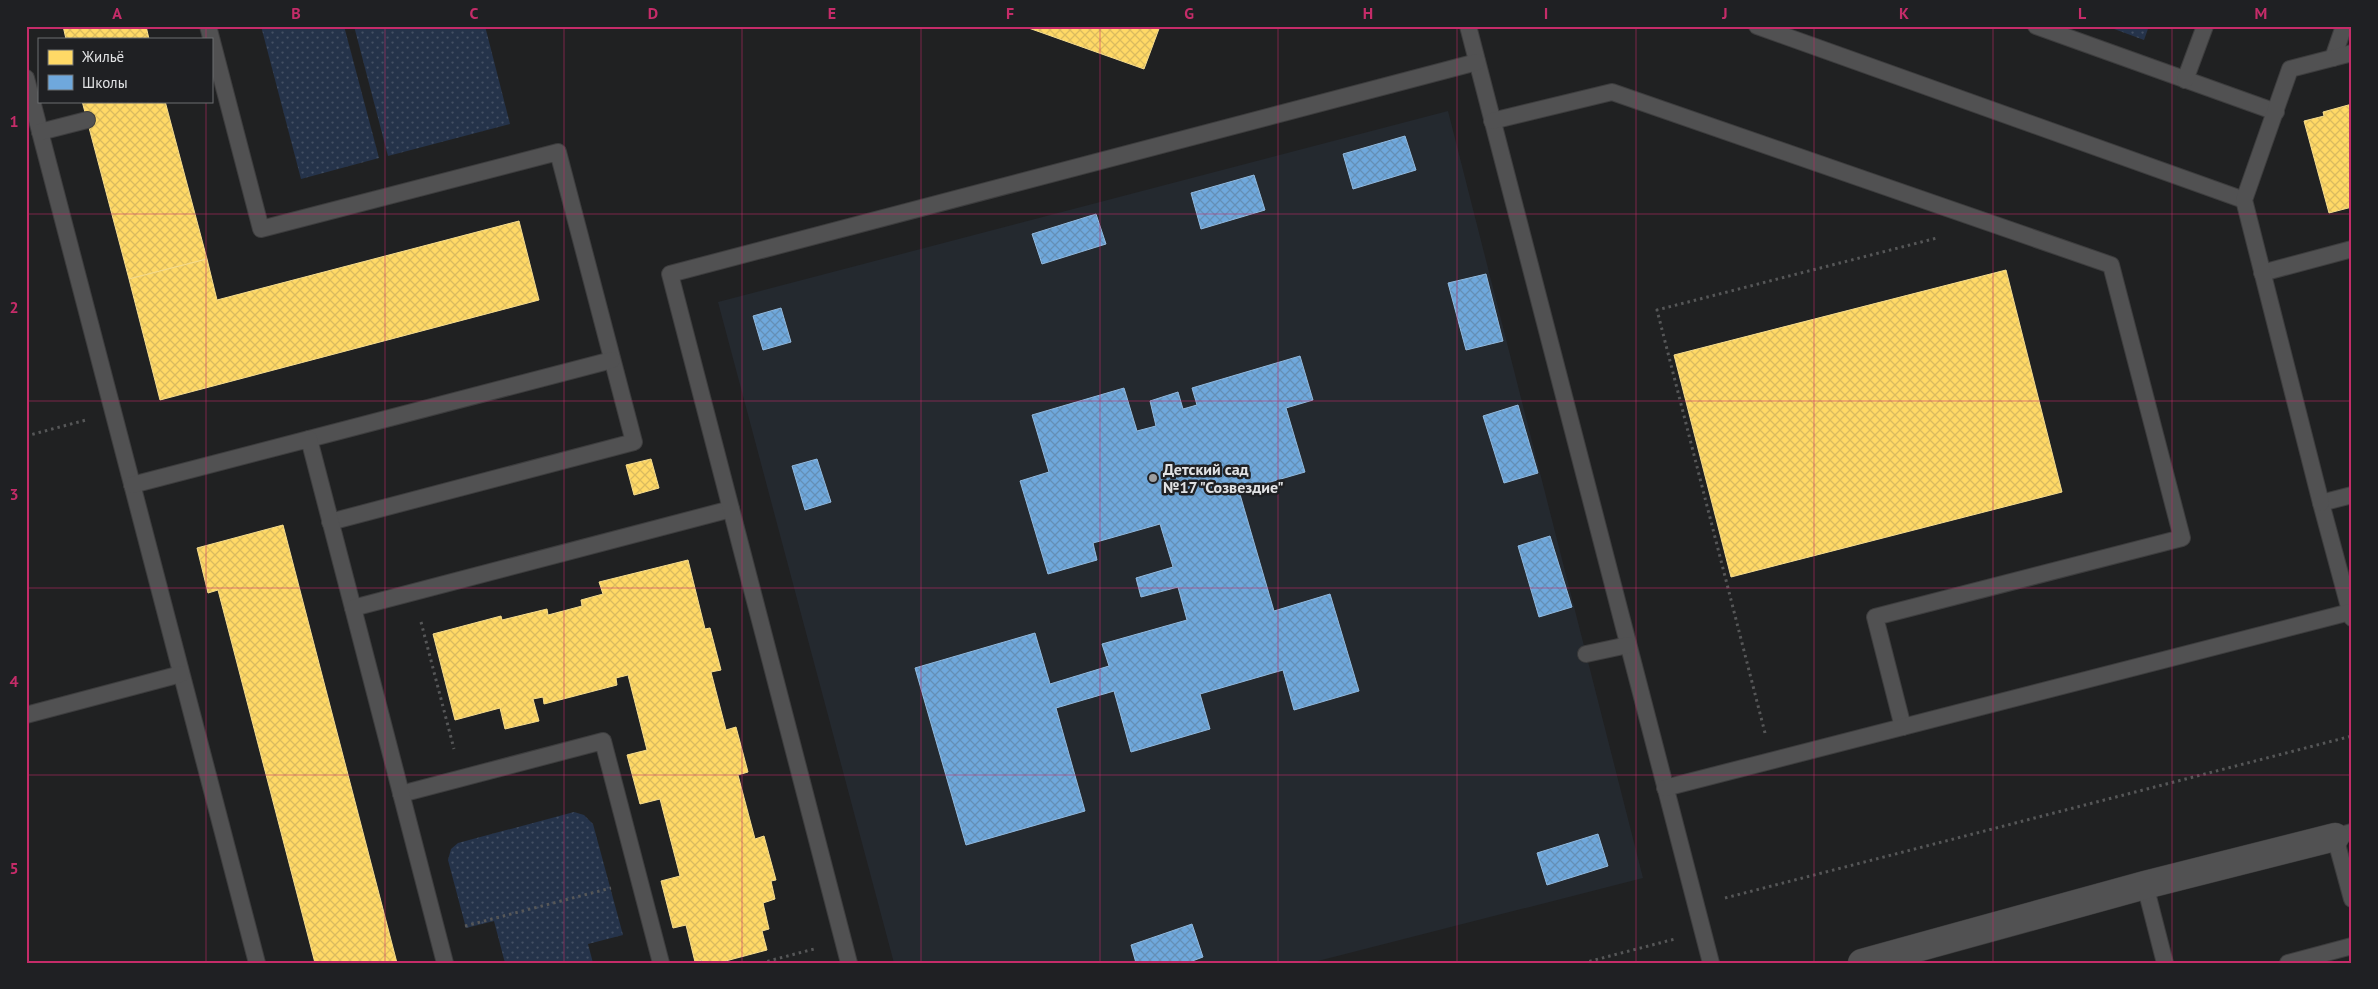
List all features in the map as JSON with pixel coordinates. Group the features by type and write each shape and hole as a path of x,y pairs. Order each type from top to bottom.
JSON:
{"street":[{"path":"1862,963 2145,885 2343,834"}],"lane":[{"path":"1468,26 1711,963"},
{"path":"1757,26 2244,200"},
{"path":"2036,26 2276,112"},
{"path":"2186,80 2205,26"},
{"path":"2333,58 2344,26"},
{"path":"212,53 217,86 262,229 558,152 634,442 330,522"},
{"path":"1665,788 2351,615 2244,200 2290,69 2352,53"},
{"path":"849,963 670,274 1477,62"},
{"path":"26,78 257,963"},
{"path":"1492,121 1612,92 2111,265 2182,538 1876,617 1903,727"},
{"path":"40,132 87,120"},
{"path":"2262,273 2352,249"},
{"path":"132,485 612,360"},
{"path":"309,439 445,963"},
{"path":"2321,503 2352,495"},
{"path":"353,608 731,509"},
{"path":"1586,654 1628,645"},
{"path":"26,715 182,674"},
{"path":"401,794 603,741 661,963"},
{"path":"2343,834 2352,899"},
{"path":"2145,885 2165,963"},
{"path":"2288,963 2352,946"}],"path":[{"path":"1772,760 1657,310 1992,224"},
{"path":"26,436 114,413"},
{"path":"413,593 461,778"},
{"path":"1696,905 2352,736"},
{"path":"438,933 640,880"},
{"path":"1583,963 1702,932"},
{"path":"761,963 843,941"}],"shaded area":[{"path":"261,26 344,26 379,158 301,179"},
{"path":"354,26 485,26 510,124 388,156"},
{"path":"2106,26 2149,26 2144,40"},
{"name":"Детский сад №17 \"Созвездие\"","path":"1448,111 1643,878 1310,963 894,963 718,302"},
{"path":"574,812 584,815 593,824 623,935 588,944 593,963 505,963 494,921 466,928 448,860 451,849 458,843"}],"building: Жильё":[{"path":"63,26 146,26 149,38 66,38"},
{"path":"1023,26 1160,26 1144,69"},
{"path":"82,102 165,102 207,259 129,279"},
{"path":"2352,104 2352,207 2329,213 2304,121 2324,116 2323,112"},
{"path":"519,221 539,300 160,400 129,279 207,259 217,300"},
{"path":"2006,270 2062,492 1731,577 1674,355"},
{"path":"651,459 659,488 634,495 626,465"},
{"path":"283,525 397,963 315,963 218,590 208,593 197,548"},
{"path":"688,560 705,629 710,628 721,670 711,672 726,730 736,727 748,772 738,775 755,839 764,836 776,880 771,881 775,899 763,903 769,929 762,931 767,950 718,963 702,963 702,960 695,962 686,925 673,928 661,881 680,876 660,799 640,804 627,755 647,750 628,675 616,678 617,685 544,704 543,697 533,699 539,721 505,729 500,708 455,720 433,634 501,616 502,620 547,609 548,615 582,606 581,600 603,594 599,582"}],"building: Школы":[{"path":"1405,136 1416,170 1353,189 1343,154"},
{"path":"1254,175 1265,210 1201,229 1191,193"},
{"path":"1096,214 1106,244 1042,264 1032,234"},
{"path":"1486,274 1503,341 1466,350 1448,283"},
{"path":"781,308 791,342 763,350 753,316"},
{"path":"1300,356 1313,400 1286,408 1305,472 1239,491 1274,611 1330,594 1359,691 1294,710 1283,670 1200,694 1210,729 1131,752 1114,691 1056,708 1085,811 966,845 915,668 1035,633 1050,684 1109,666 1102,644 1187,620 1178,587 1141,597 1136,578 1173,567 1160,524 1093,543 1097,560 1048,574 1020,481 1049,472 1032,415 1124,388 1137,431 1156,426 1150,401 1178,392 1183,409 1197,405 1192,388"},
{"path":"1518,405 1538,473 1504,483 1483,416"},
{"path":"817,459 831,502 805,510 792,466"},
{"path":"1550,536 1572,607 1539,617 1518,546"},
{"path":"1598,834 1608,866 1547,885 1537,853"},
{"path":"1192,924 1203,957 1187,963 1136,963 1131,945"}],"place":[{"name":"Детский сад №17 \"Созвездие\"","path":"1153,478"}]}
